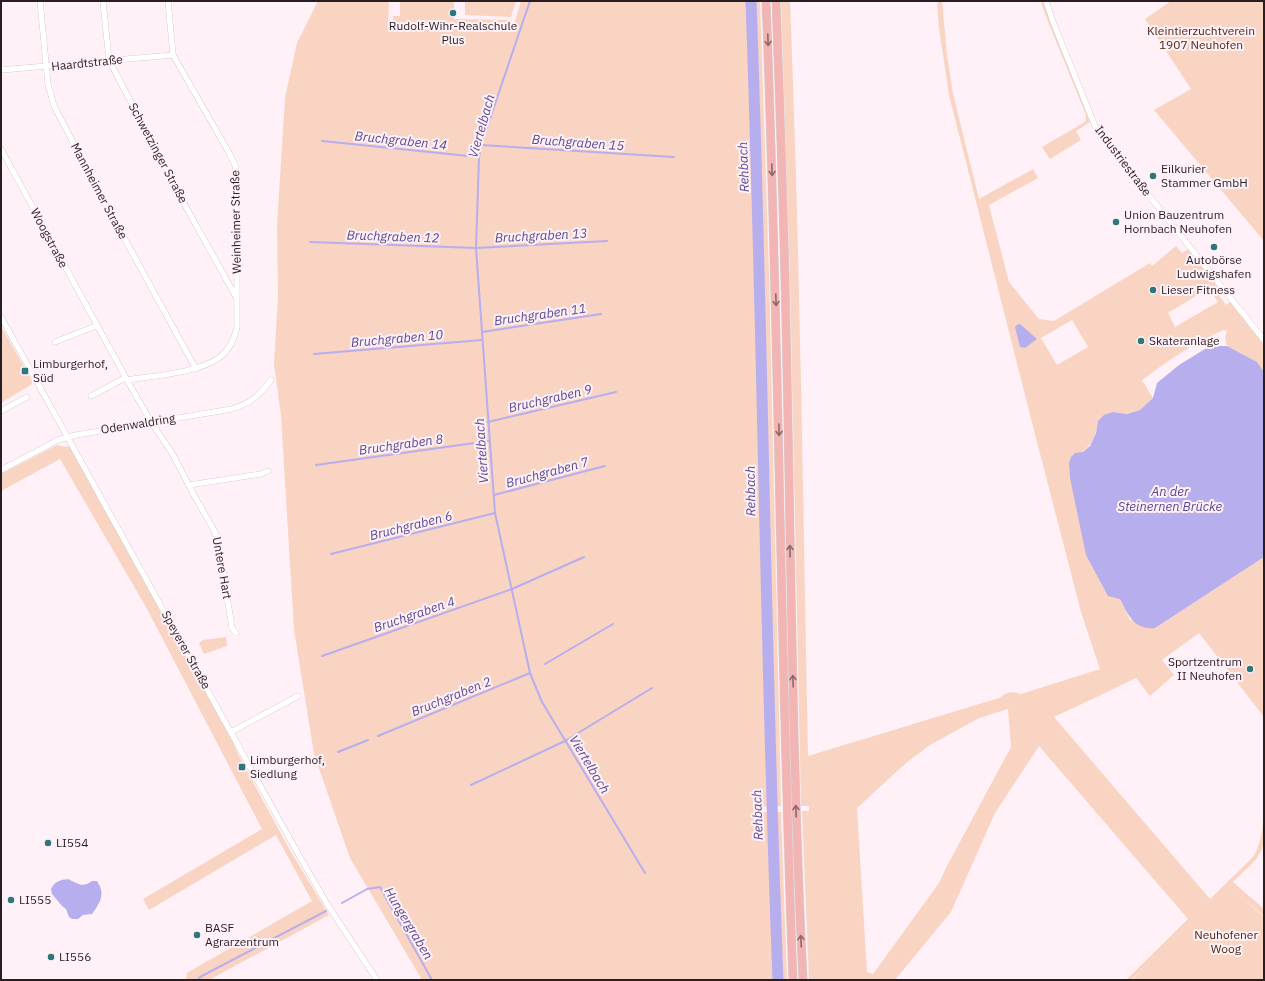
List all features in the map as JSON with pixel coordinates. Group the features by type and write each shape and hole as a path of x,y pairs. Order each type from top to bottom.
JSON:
{"highway":[{"path":"766,1 777,335 786,814 793,980"},
{"path":"776,1 785,301 798,880 803,980"}],"street":[{"name":"Mannheimer Straße","path":"40,1 48,84 54,106 196,369"},
{"name":"Schwetzinger Straße","path":"103,1 108,60 237,297"},
{"name":"Weinheimer Straße","path":"126,379 196,369 220,357 232,343 236,328 237,178 235,165 173,54 168,1"},
{"name":"Industriestraße","path":"1046,1 1095,126 1264,340"},
{"name":"Haardtstraße","path":"1,70 173,54"},
{"name":"Woogstraße","path":"1,149 96,326 151,422"},
{"name":"Speyerer Straße","path":"1,316 314,882 377,980"},
{"path":"55,342 96,326"},
{"path":"91,396 126,379"},
{"name":"Odenwaldring","path":"1,470 58,440 68,437 151,422 232,410 253,400 262,392 271,380"},
{"path":"1,411 27,397"},
{"name":"Untere Hart","path":"151,422 172,453 188,485 215,532 219,546 232,628 236,633"},
{"path":"188,485 261,474 268,471"},
{"path":"232,732 298,696"}],"green space":[{"path":"318,1 389,1 388,26 513,28 521,1 760,1 769,271 781,806 757,807 757,812 781,812 787,980 422,980 350,858 314,754 294,630 281,415 274,364 278,296 277,225 285,98 297,43"},
{"path":"400,1 454,1 454,19 511,20 511,25 393,23 393,16 400,16"},
{"path":"465,1 516,1 511,17 465,15"},
{"name":"Neuhofener Woog","path":"781,1 790,1 801,378 808,756 999,698 1007,693 1012,692 1021,694 1100,669 1081,612 949,95 939,28 937,1 942,1 947,55 953,94 979,199 1033,169 1038,178 989,205 1009,282 1039,319 1054,321 1150,263 1152,266 1176,246 1182,253 1188,249 1221,291 1218,294 1226,305 1230,302 1264,345 1264,372 1257,362 1227,346 1225,338 1227,331 1224,330 1192,346 1142,380 1153,398 1140,410 1127,414 1113,412 1098,421 1094,438 1083,452 1120,599 1130,620 1155,628 1264,557 1264,717 1199,633 1162,660 1174,675 1150,696 1136,678 1054,717 1210,899 1253,857 1261,838 1264,805 1264,833 1260,854 1253,863 1233,882 1264,909 1264,916 1237,893 1264,917 1264,980 1132,980 1142,970 1131,980 1126,980 1188,919 1039,746 995,813 951,912 895,980 809,980 802,811 809,811 809,806 801,806 790,281","holes":["1209,288 1218,302 1175,327 1168,313","1072,320 1088,347 1057,365 1041,338","1008,709 1011,747 939,883 873,974 867,972 857,808 906,763 930,745 979,718"]},
{"name":"Kleintierzuchtverein 1907 Neuhofen","path":"1171,1 1264,1 1264,241 1154,110 1191,89 1145,19"},
{"path":"1043,2 1090,122 1076,131 1081,140 1050,159 1042,147 1085,122 1086,115 1041,3"},
{"path":"1,326 32,381 32,384 1,403"},
{"path":"57,445 69,446 232,740 288,847 329,915 209,980 186,980 187,973 312,901 276,835 149,910 143,899 262,829 146,607 60,459 1,491 1,474"},
{"path":"226,637 227,646 204,654 199,643 203,640"}],"water":[{"path":"1020,324 1037,339 1025,348 1020,347 1015,327"},
{"name":"An der Steinernen Brücke","path":"1218,346 1227,346 1257,362 1264,372 1264,557 1155,628 1142,627 1129,616 1120,599 1108,596 1086,555 1070,478 1069,463 1071,457 1075,453 1083,452 1090,446 1096,433 1098,421 1104,415 1113,412 1127,414 1140,410 1153,398 1157,383 1179,365 1205,349"},
{"path":"68,879 83,885 92,881 97,881 101,890 101,898 92,914 83,915 78,919 72,919 69,917 66,909 52,894 51,889 54,884 60,880"}],"waterway":[{"name":"Viertelbach","path":"530,1 481,145 479,157 476,248 495,513 530,673 542,702 645,873"},
{"name":"Rehbach","path":"751,1 770,735 778,980"},
{"name":"Bruchgraben 14","path":"322,141 478,157"},
{"name":"Bruchgraben 15","path":"481,145 674,157"},
{"name":"Bruchgraben 12","path":"310,242 476,248 607,241"},
{"name":"Bruchgraben 11","path":"482,332 601,314"},
{"name":"Bruchgraben 10","path":"314,354 482,340"},
{"name":"Bruchgraben 9","path":"488,422 616,392"},
{"name":"Bruchgraben 8","path":"316,465 489,441"},
{"name":"Bruchgraben 7","path":"494,495 605,466"},
{"name":"Bruchgraben 6","path":"331,554 495,513"},
{"name":"Bruchgraben 4","path":"322,656 512,589 584,557"},
{"path":"545,664 613,624"},
{"name":"Bruchgraben 2","path":"378,736 530,673"},
{"name":"Viertelbach","path":"471,785 565,741 652,688"},
{"name":"Bruchgraben 2","path":"338,752 368,740"},
{"name":"Hungergraben","path":"342,903 367,889 380,887 432,980"},
{"name":"Hungergraben","path":"198,980 200,977 326,911"}],"place":[{"name":"Rudolf-Wihr-Realschule Plus","path":"453,13"},
{"name":"Eilkurier Stammer GmbH","path":"1153,176"},
{"name":"Union Bauzentrum Hornbach Neuhofen","path":"1116,222"},
{"name":"Autobörse Ludwigshafen","path":"1214,247"},
{"name":"Lieser Fitness","path":"1153,290"},
{"name":"Skateranlage","path":"1141,341"},
{"name":"Limburgerhof, Süd","path":"25,371"},
{"name":"Sportzentrum II Neuhofen","path":"1250,669"},
{"name":"Limburgerhof, Siedlung","path":"242,767"},
{"name":"LI554","path":"48,843"},
{"name":"LI555","path":"11,900"},
{"name":"BASF Agrarzentrum","path":"197,935"},
{"name":"LI556","path":"51,957"}],"water label":[{"name":"Bruchgraben 13","path":"541,235"}]}
